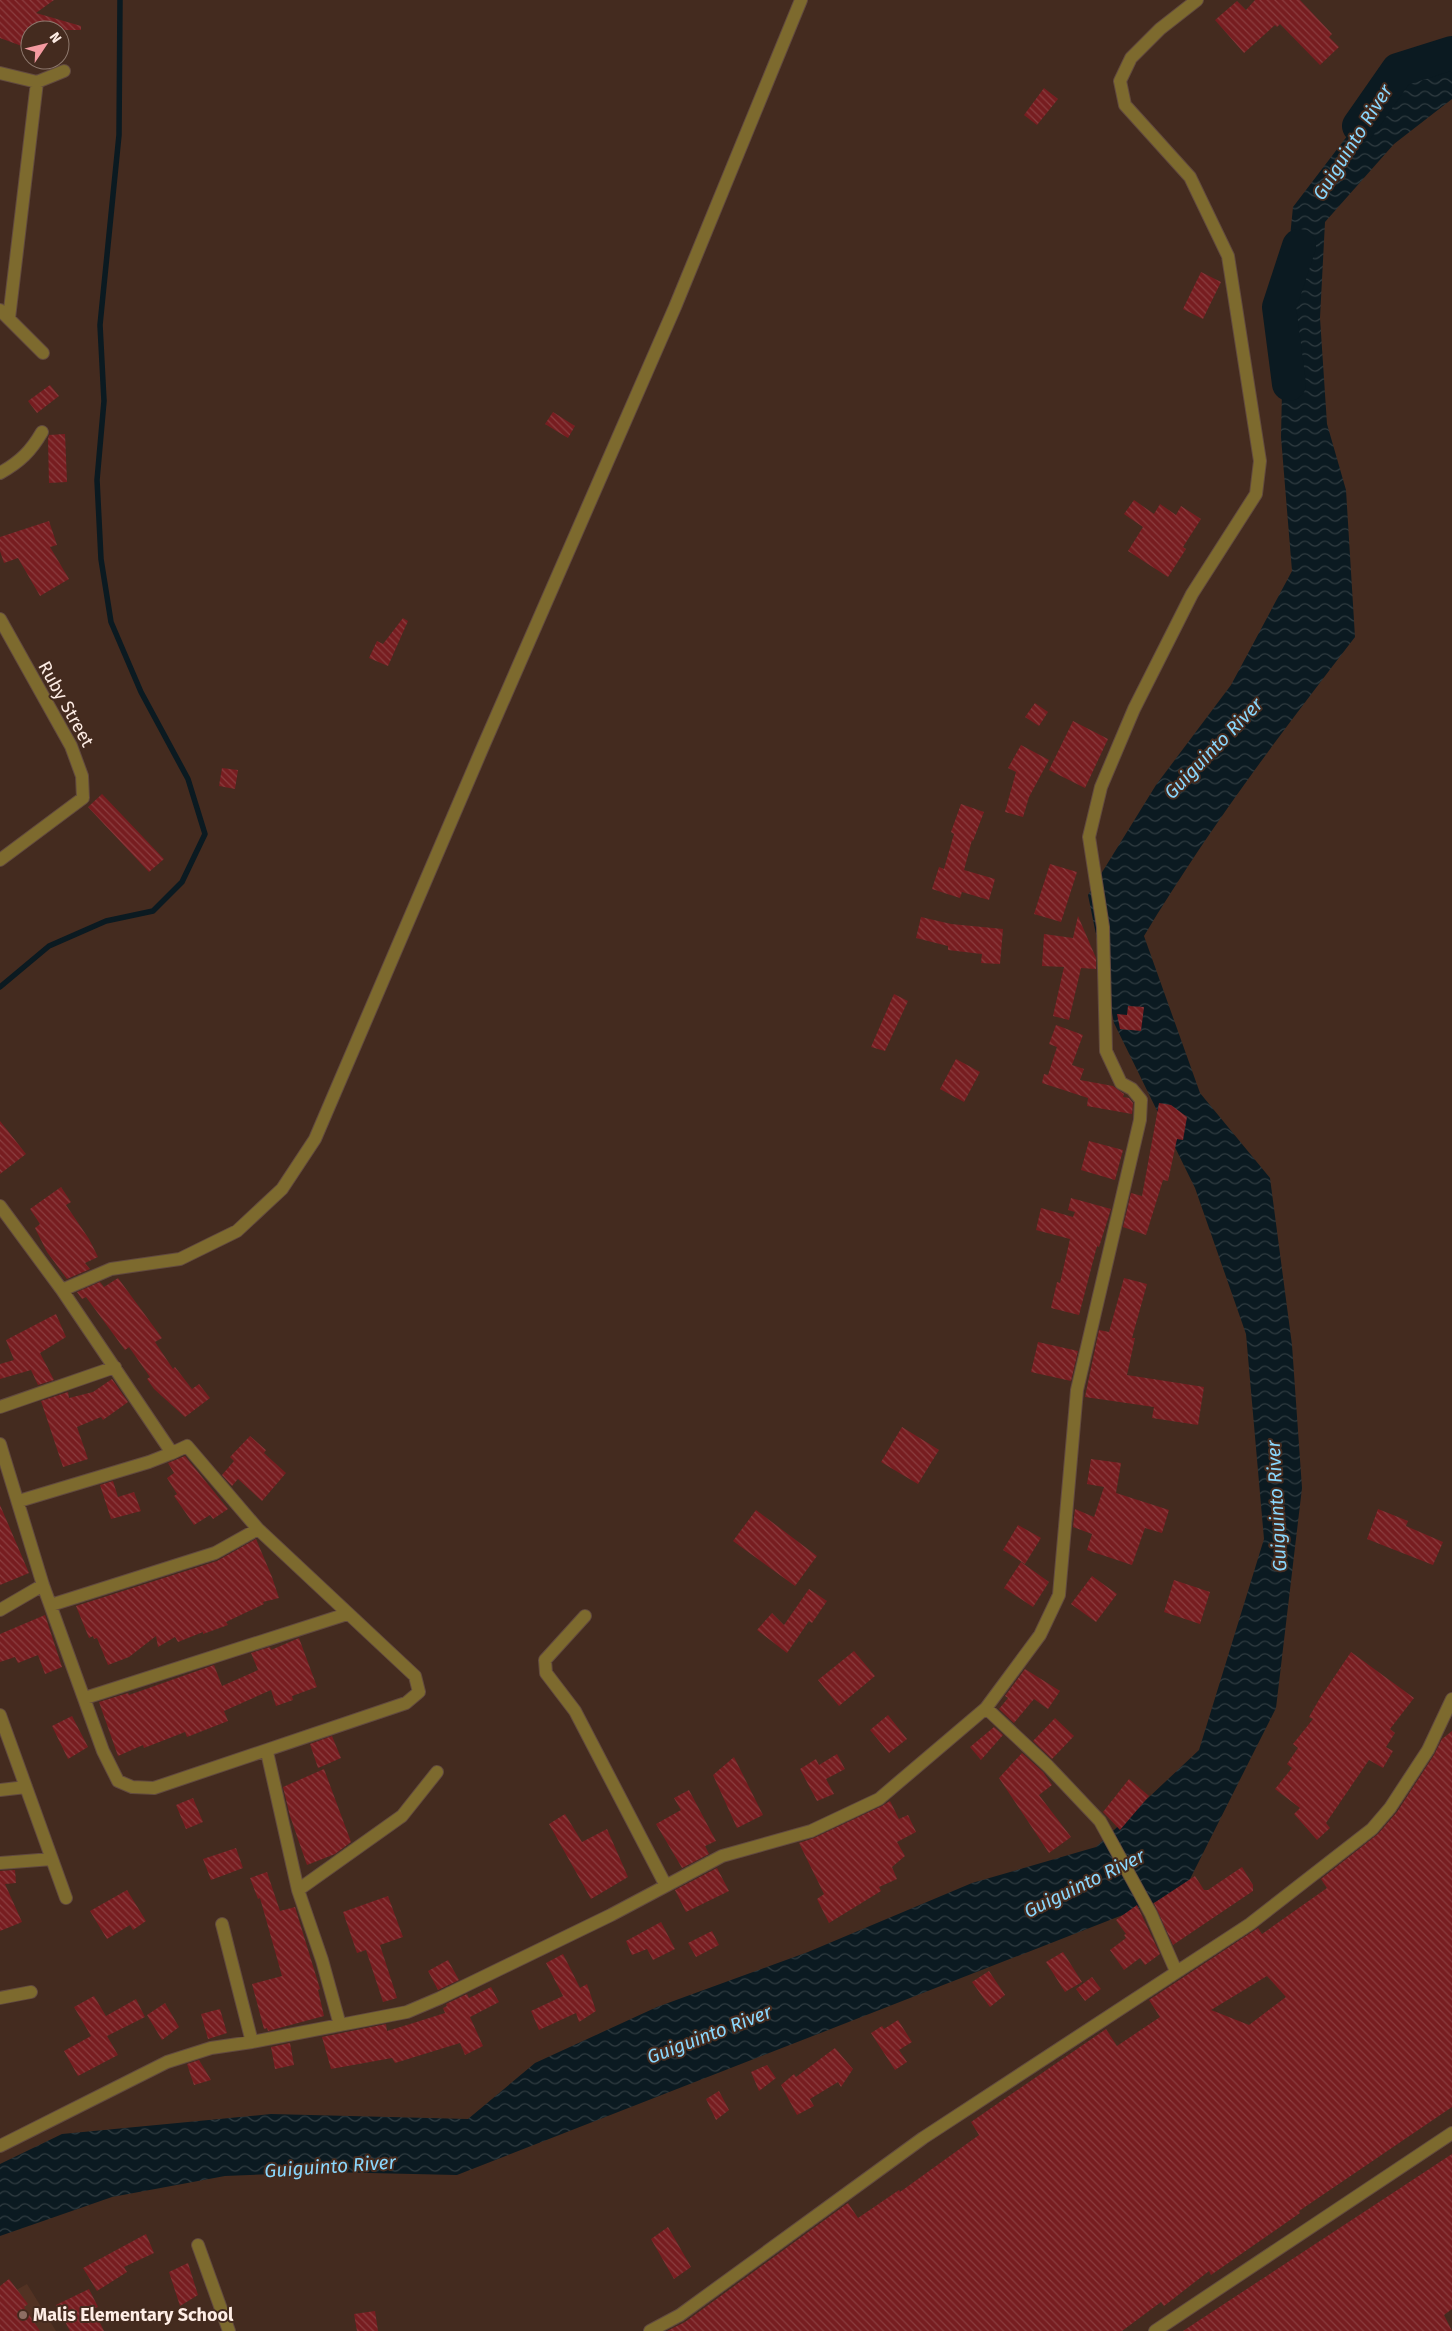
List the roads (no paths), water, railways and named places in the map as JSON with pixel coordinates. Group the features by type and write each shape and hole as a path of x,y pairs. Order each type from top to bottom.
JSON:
{"street":[{"path":"62,1290 111,1269 180,1259 237,1231 282,1189 316,1139 486,740 675,307 801,0"},
{"path":"0,2146 167,2062 211,2048 252,2042 407,2012 440,1998 611,1915 665,1884 722,1856 811,1831 879,1799 986,1708 1040,1635 1058,1595 1077,1390 1140,1120 1141,1100 1132,1089 1122,1083 1106,1052 1103,928 1089,837 1101,787 1134,709 1192,594 1256,494 1260,462 1228,256 1190,176 1125,105 1120,81 1131,58 1160,29 1196,0"},
{"path":"0,73 37,82 64,71"},
{"path":"37,82 5,314 42,353"},
{"path":"0,473 17,464 31,450 42,432"},
{"name":"Ruby Street","path":"0,619 4,640 71,746 82,776 83,798 0,860"},
{"path":"0,1206 62,1290 172,1453"},
{"path":"0,1407 115,1367"},
{"path":"0,1444 42,1585 103,1751 118,1781 132,1787 154,1788 267,1752 406,1703 418,1692 415,1676 258,1529 187,1446 150,1462 18,1501"},
{"path":"51,1606 215,1553 258,1529"},
{"path":"0,1610 42,1585"},
{"path":"85,1698 347,1614"},
{"path":"585,1616 545,1660 546,1673 575,1711 665,1884"},
{"path":"650,2331 680,2315 923,2138 1250,1924 1372,1829 1390,1808 1428,1750 1452,1699"},
{"path":"986,1708 1048,1766 1100,1821 1151,1914 1176,1971"},
{"path":"1,1719 66,1898"},
{"path":"267,1752 298,1890 322,1960 340,2025"},
{"path":"298,1890 402,1816 437,1772"},
{"path":"0,1790 26,1787"},
{"path":"0,1863 52,1859"},
{"path":"222,1924 252,2042"},
{"path":"0,1998 31,1992"},
{"path":"1155,2331 1452,2132"},
{"path":"198,2245 229,2331"}],"water":[{"path":"1452,45 1452,99 1394,144 1325,222 1320,318 1327,424 1346,490 1355,637 1245,784 1193,859 1144,936 1200,1093 1270,1178 1292,1345 1302,1488 1276,1708 1184,1891 457,2175 325,2172 225,2176 112,2197 0,2236 0,2164 62,2134 271,2114 468,2119 535,2063 657,2007 808,1952 972,1883 1096,1847 1199,1750 1264,1539 1246,1334 1195,1188 1114,1023 1088,895 1156,785 1231,685 1292,571 1281,437 1284,296 1293,207 1383,89"}],"waterway":[{"path":"0,987 49,946 106,921 153,911 182,882 205,834 188,779 141,692 111,622 101,559 97,480 104,401 100,325 119,135 120,0"},
{"name":"Guiguinto River","path":"1359,126 1398,70 1452,53"},
{"name":"Guiguinto River","path":"1289,384 1279,307 1299,246"}],"place":[{"name":"Malis Elementary School","path":"23,2315"}]}
